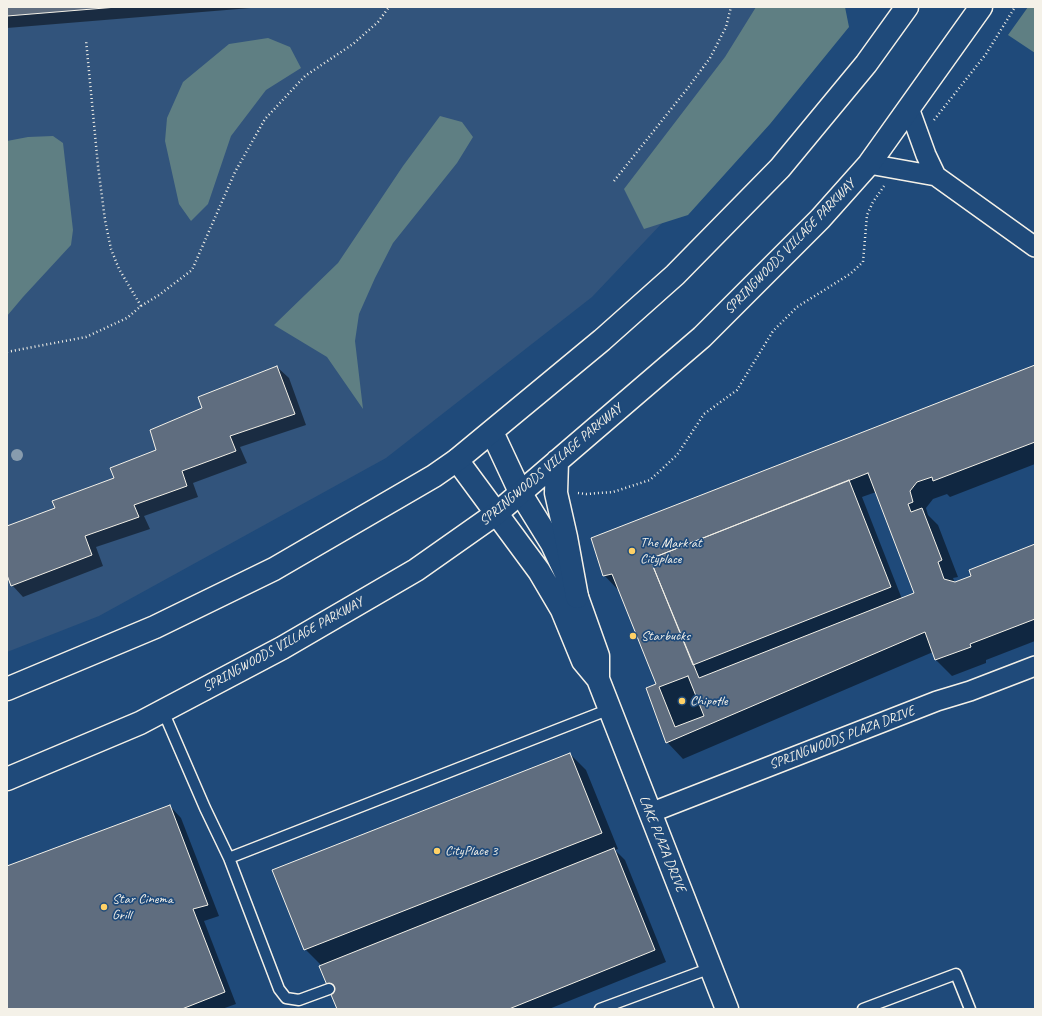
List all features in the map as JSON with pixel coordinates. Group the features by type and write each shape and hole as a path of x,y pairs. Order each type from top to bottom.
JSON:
{"main road":[{"path":"7,689 155,627 274,569 434,476 457,460 602,340 676,275 774,174 866,64 906,7"},
{"name":"SPRINGWOODS VILLAGE PARKWAY","path":"7,779 140,723 282,648 416,570 497,513 702,337 820,218 869,164 981,7"},
{"name":"LAKE PLAZA DRIVE","path":"492,432 520,494 552,544 577,597 598,656 598,679"},
{"name":"LAKE PLAZA DRIVE","path":"457,460 539,571 562,610 583,661 598,679 728,1009"},
{"path":"557,461 556,493 577,597"}],"street":[{"path":"909,108 926,155 936,176"},
{"path":"869,164 936,176 1035,247"},
{"name":"SPRINGWOODS PLAZA DRIVE","path":"650,813 929,704 970,691 1035,666"}],"lane":[{"path":"229,858 610,709"},
{"path":"163,711 205,808 229,858 278,989 286,998 299,1000 329,989"},
{"path":"600,1009 711,968"},
{"path":"863,1009 956,974 970,1009"}],"path":[{"path":"7,352 86,337 127,318 141,306 159,295 192,270 235,172 265,119 306,76 353,44 378,22 389,7"},
{"path":"614,181 710,58 726,27 731,7"},
{"path":"920,138 986,54 1015,7"},
{"path":"86,40 98,166 105,220 111,249 119,269 141,306"},
{"path":"556,493 571,492 586,494 613,492 643,483 650,480 677,455 704,414 737,390 761,350 778,327 797,307 850,274 863,262 867,215 873,202 896,169"}],"shaded area":[{"path":"7,7 846,7 772,107 592,297 386,458 99,616 7,652"}],"green space":[{"path":"756,7 845,7 849,27 770,124 688,215 644,229 624,189 725,57"},
{"path":"1028,7 1035,7 1035,53 1008,35"},
{"path":"268,38 290,47 301,68 266,90 231,136 208,204 191,221 179,204 165,141 167,118 183,82 229,44"},
{"path":"440,116 462,122 473,137 457,163 393,243 359,314 355,341 363,409 327,357 274,325 338,263 403,166"},
{"path":"53,136 63,143 73,230 71,245 7,316 7,141 28,137"}],"building":[{"path":"7,7 117,7 7,16"},
{"name":"The Mark at Cityplace","path":"1035,365 1035,442 933,481 932,477 917,482 910,491 913,502 908,504 911,512 922,508 942,560 938,562 944,579 955,582 971,576 969,570 1035,544 1035,619 970,644 971,647 935,660 925,632 666,743 646,688 656,684 612,574 603,576 591,538","holes":["868,473 914,593 699,678 650,559"]},
{"path":"277,366 295,414 230,436 236,451 182,471 187,486 134,505 139,517 85,536 92,555 11,586 7,575 7,526 55,508 52,501 114,478 110,468 156,450 150,430 202,408 198,397"},
{"path":"849,480 891,587 693,665 650,559"},
{"name":"Chipotle","path":"688,676 704,716 675,727 659,687"},
{"name":"CityPlace 3","path":"570,753 602,833 304,950 272,870"},
{"name":"Star Cinema Grill","path":"170,805 208,905 193,909 225,992 182,1009 7,1009 7,866"},
{"path":"614,848 655,950 509,1009 337,1009 319,966"}],"place":[{"name":"The Mark at Cityplace","path":"632,551"},
{"name":"Starbucks","path":"633,636"},
{"name":"Chipotle","path":"682,701"},
{"name":"CityPlace 3","path":"437,851"},
{"name":"Star Cinema Grill","path":"104,907"}]}
